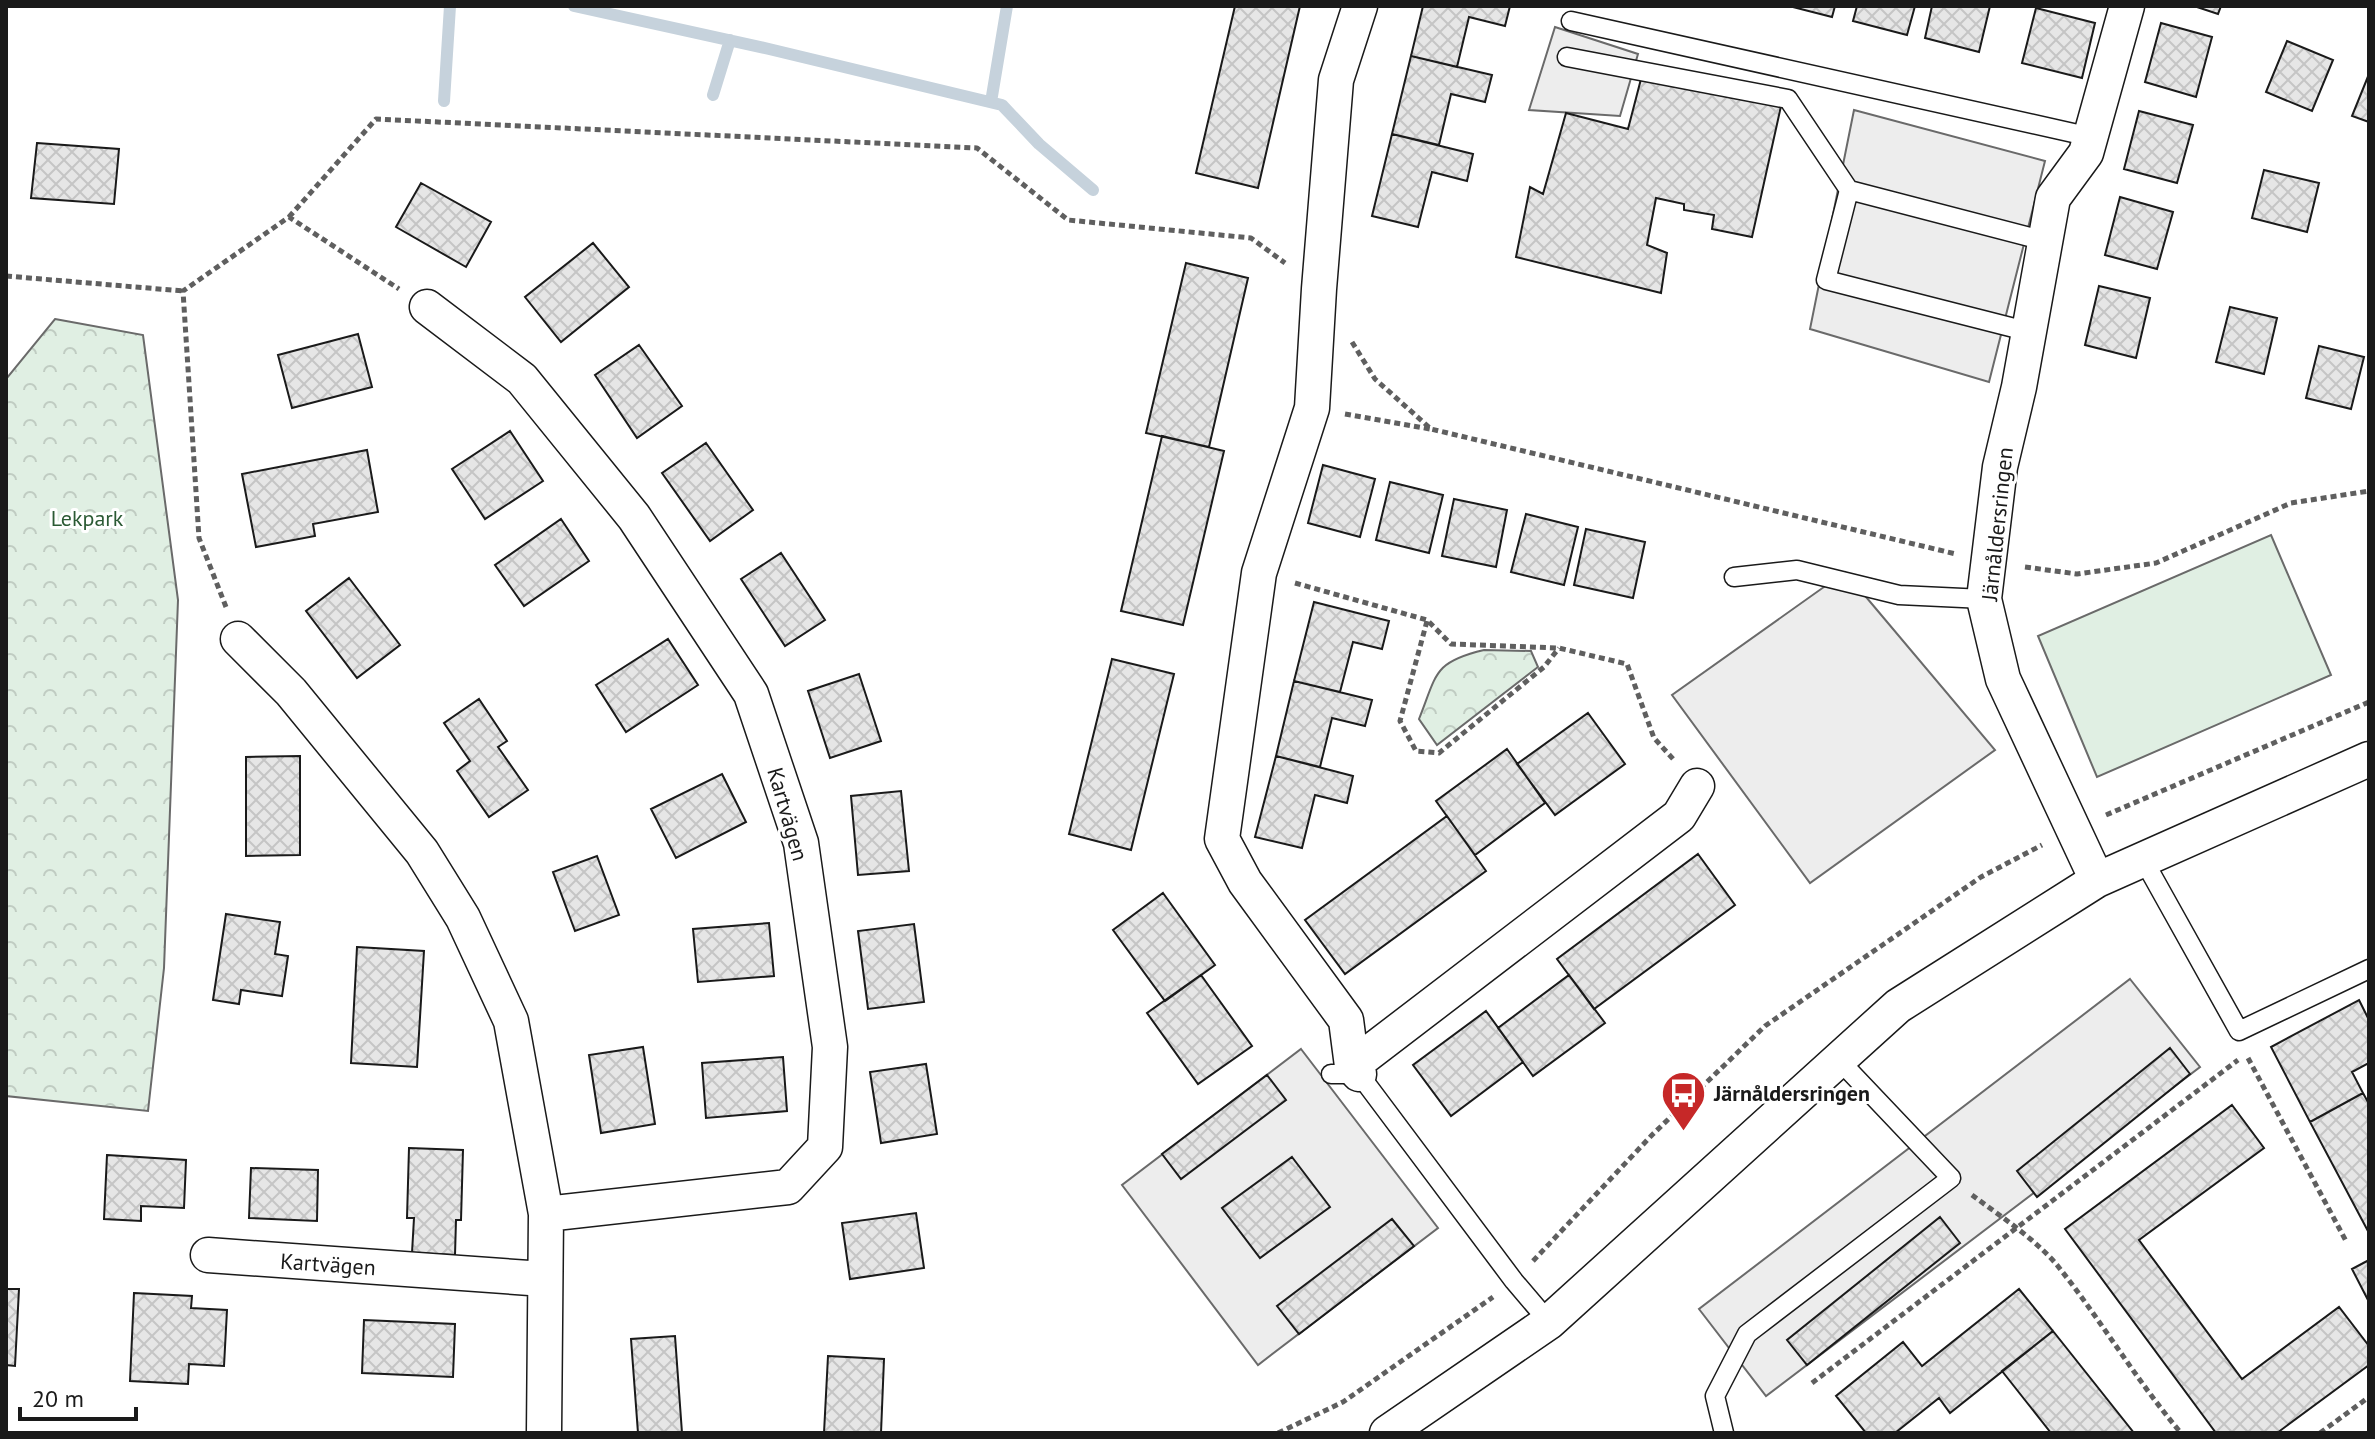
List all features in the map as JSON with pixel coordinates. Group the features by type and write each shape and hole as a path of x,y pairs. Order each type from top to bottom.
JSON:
{"street":[{"path":"1347,1071 1346,1020 1245,882 1222,839 1259,573 1312,408 1336,80 1360,6"},
{"path":"2091,137 2127,6"},
{"name":"Järnåldersringen","path":"2091,137 2086,153 2053,198 2030,332 2000,467 1984,599 2003,679 2097,880"},
{"name":"Kartvägen","path":"427,307 522,379 634,517 751,694 801,843 830,1047 825,1147 788,1187 546,1214"},
{"path":"238,639 291,692 422,852 463,918 511,1021 546,1214 544,1433"},
{"path":"1387,1433 1549,1322 1898,1006 2097,880 2369,759"},
{"path":"1347,1071 1679,816 1697,786"},
{"name":"Kartvägen","path":"208,1255 544,1279"}],"lane":[{"path":"1571,21 2091,137"},
{"path":"1567,57 1788,99 1849,190 2045,241"},
{"path":"1849,190 1826,280 2030,332"},
{"path":"1734,577 1797,570 1899,595 1984,599"},
{"path":"2143,859 2239,1031 2369,969"},
{"path":"1724,1433 1715,1396 1747,1334 1951,1178 1839,1060"},
{"path":"1347,1071 1549,1322"}],"path":[{"path":"6,276 183,291 289,217 427,307"},
{"path":"183,291 199,538 238,639"},
{"path":"1312,408 1431,429"},
{"path":"1259,573 1427,620 1451,644 1559,648 1627,664 1654,738 1697,786"},
{"path":"1427,620 1400,721 1416,751 1439,753 1544,667 1559,648"},
{"path":"1812,1383 2245,1054 2346,1241"},
{"path":"1951,1178 2055,1263 2155,1402 2181,1433"},
{"path":"2320,1433 2369,1397"}],"green space":[{"name":"Lekpark","path":"55,319 143,335 178,600 164,968 148,1111 6,1096 6,379"},
{"path":"2271,535 2331,675 2097,777 2038,636"},
{"path":"1484,650 1531,651 1538,667 1437,745 1419,719 1434,681 1446,665"}],"shaded area":[{"path":"1555,27 1638,54 1620,116 1529,110"},
{"path":"1854,110 2045,161 1989,382 1810,329"},
{"path":"1845,572 1995,750 1810,883 1672,695"},
{"path":"2130,979 2200,1067 1766,1396 1699,1309"},
{"path":"1301,1049 1438,1228 1258,1365 1122,1185"}],"building":[{"path":"1235,6 1300,6 1258,188 1196,173"},
{"path":"1423,6 1510,6 1505,26 1469,17 1457,67 1411,56"},
{"path":"1789,6 1835,6 1832,17"},
{"path":"1857,6 1915,6 1907,35 1853,21"},
{"path":"1932,6 1990,6 1979,52 1925,38"},
{"path":"2194,6 2221,6 2218,14"},
{"path":"2036,8 2095,23 2082,78 2022,63"},
{"path":"2161,23 2212,37 2196,97 2145,82"},
{"path":"2287,41 2333,60 2312,111 2266,92"},
{"path":"1411,56 1492,75 1485,102 1451,94 1439,145 1392,134"},
{"path":"2369,74 2369,122 2352,116"},
{"path":"1641,79 1781,106 1752,237 1712,229 1714,215 1684,210 1684,204 1656,198 1647,245 1667,253 1661,293 1516,257 1530,187 1543,194 1566,113 1628,129"},
{"path":"2139,111 2193,125 2177,183 2124,169"},
{"path":"1392,134 1473,154 1467,181 1432,172 1418,227 1372,216"},
{"path":"37,143 119,149 114,204 31,198"},
{"path":"2264,170 2319,183 2307,232 2252,218"},
{"path":"421,183 491,222 466,267 396,227"},
{"path":"2120,197 2173,212 2157,269 2105,255"},
{"path":"593,243 629,287 561,342 525,297"},
{"path":"1186,263 1248,278 1209,447 1146,433"},
{"path":"2099,286 2150,298 2136,358 2085,345"},
{"path":"2230,307 2277,318 2264,374 2216,362"},
{"path":"358,334 372,387 292,408 278,355"},
{"path":"639,345 682,406 637,438 595,375"},
{"path":"2319,346 2364,357 2351,409 2306,398"},
{"path":"510,431 543,481 485,519 452,469"},
{"path":"1162,436 1224,451 1183,625 1121,611"},
{"path":"706,443 753,510 710,541 662,473"},
{"path":"367,450 378,512 313,524 315,536 256,547 242,474"},
{"path":"1323,465 1375,479 1360,537 1308,523"},
{"path":"1390,482 1443,495 1429,553 1376,540"},
{"path":"1454,499 1507,510 1496,567 1442,556"},
{"path":"1526,514 1578,527 1564,585 1511,572"},
{"path":"561,519 589,561 524,606 495,565"},
{"path":"1586,529 1645,542 1633,598 1574,585"},
{"path":"781,553 825,620 785,646 741,579"},
{"path":"349,578 400,645 357,678 306,611"},
{"path":"1314,602 1389,621 1382,649 1353,642 1340,692 1294,681"},
{"path":"668,639 698,685 626,732 596,685"},
{"path":"1112,659 1174,674 1131,850 1069,834"},
{"path":"859,674 881,741 830,758 808,691"},
{"path":"1294,681 1372,700 1365,726 1332,718 1320,767 1276,756"},
{"path":"479,699 507,741 498,747 528,790 489,817 457,771 470,761 444,723"},
{"path":"1588,713 1625,764 1555,815 1517,764"},
{"path":"1507,749 1545,803 1475,855 1436,801"},
{"path":"300,756 300,855 246,856 246,757"},
{"path":"1276,756 1353,776 1347,803 1315,795 1302,848 1255,837"},
{"path":"722,774 746,822 676,858 651,809"},
{"path":"901,791 909,871 858,875 851,796"},
{"path":"1447,816 1486,871 1345,974 1305,920"},
{"path":"1698,854 1735,905 1594,1009 1557,959"},
{"path":"597,856 619,915 575,931 553,872"},
{"path":"1163,893 1215,965 1165,1001 1113,930"},
{"path":"226,914 280,922 275,954 288,956 282,996 241,990 239,1004 213,1000"},
{"path":"769,923 774,976 698,982 693,929"},
{"path":"914,924 924,1002 868,1009 858,931"},
{"path":"357,947 424,951 417,1067 351,1063"},
{"path":"1201,975 1252,1046 1198,1084 1147,1013"},
{"path":"1569,975 1605,1023 1533,1076 1498,1028"},
{"path":"2359,1000 2369,1020 2369,1063 2352,1072 2363,1093 2310,1122 2271,1047"},
{"path":"1486,1011 1523,1062 1451,1116 1413,1065"},
{"path":"643,1047 655,1124 601,1133 589,1055"},
{"path":"2170,1048 2190,1074 2037,1197 2017,1171"},
{"path":"783,1057 787,1111 706,1118 702,1063"},
{"path":"926,1064 937,1134 881,1143 870,1072"},
{"path":"1267,1075 1286,1100 1181,1179 1162,1154"},
{"path":"2363,1093 2369,1104 2369,1233 2310,1122"},
{"path":"2232,1105 2264,1148 2139,1240 2242,1379 2339,1307 2369,1346 2369,1365 2277,1433 2216,1433 2065,1229"},
{"path":"409,1148 463,1150 461,1220 456,1220 455,1255 412,1253 414,1218 407,1218"},
{"path":"107,1155 186,1160 184,1208 141,1206 141,1221 104,1219"},
{"path":"1292,1157 1330,1207 1260,1258 1222,1208"},
{"path":"251,1168 318,1170 317,1221 249,1218"},
{"path":"916,1213 924,1268 850,1279 842,1223"},
{"path":"1940,1217 1960,1243 1807,1365 1787,1340"},
{"path":"1392,1219 1414,1246 1299,1334 1277,1306"},
{"path":"2369,1260 2369,1302 2352,1269"},
{"path":"6,1289 19,1289 15,1366 6,1365"},
{"path":"2019,1289 2053,1331 1950,1413 1939,1398 1895,1433 1866,1433 1836,1396 1903,1342 1922,1366"},
{"path":"134,1293 192,1296 191,1308 227,1310 224,1366 189,1364 188,1384 130,1381"},
{"path":"364,1320 455,1324 453,1377 362,1373"},
{"path":"2053,1331 2134,1433 2051,1433 2002,1371"},
{"path":"675,1336 682,1433 638,1433 631,1339"},
{"path":"828,1356 884,1359 881,1433 824,1433"}],"waterway":[{"path":"444,101 450,6"},
{"path":"574,6 1002,105 1039,144 1093,190"},
{"path":"991,102 1007,6"},
{"path":"713,95 730,40"}],"place":[{"name":"Järnåldersringen","path":"1683,1132"}]}
